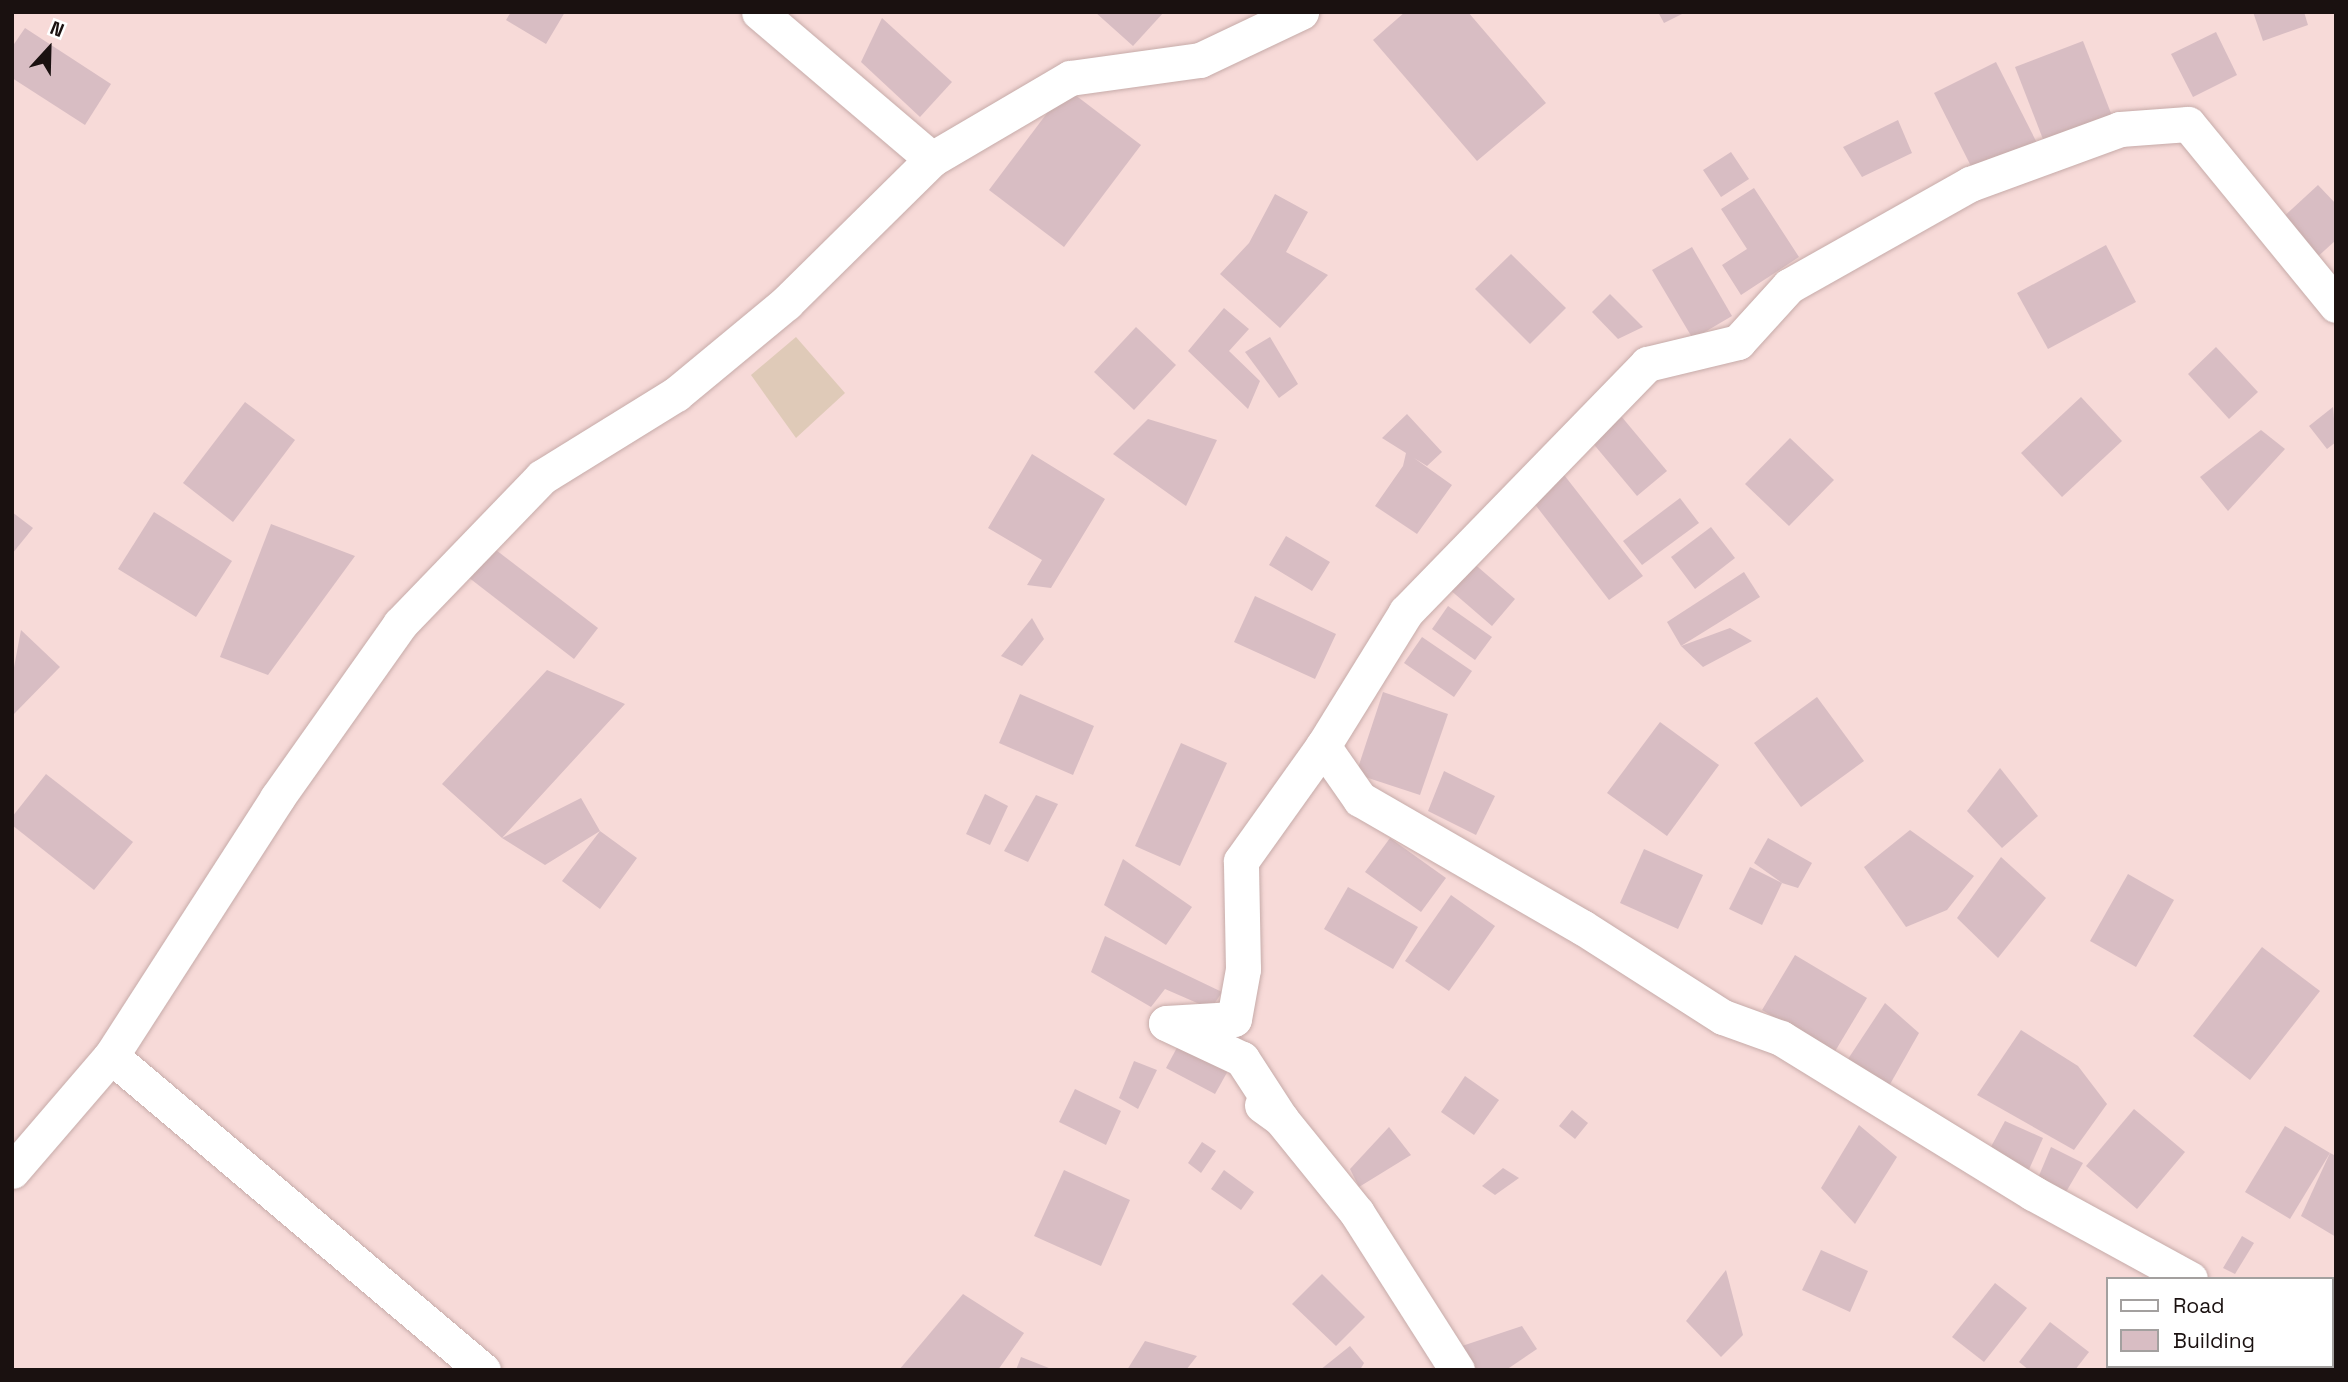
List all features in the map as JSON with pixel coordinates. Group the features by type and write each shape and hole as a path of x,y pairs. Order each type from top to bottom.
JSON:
{"street":[{"path":"759,12 932,159"},
{"path":"12,1171 111,1056 277,798 400,624 542,477 676,394 786,303 932,159 1070,78 1200,60 1301,12"},
{"path":"1457,1370 1357,1213 1269,1110 1242,1059 1166,1023 1234,1019 1243,969 1241,861 1323,746 1406,612 1647,364 1738,342 1789,286 1970,184 2120,129 2188,124 2336,305"},
{"path":"1323,746 1360,799 1582,927 1723,1017 1780,1038 2033,1193 2186,1277"},
{"path":"111,1056 483,1370"}],"shaded area":[{"path":"796,337 845,393 796,438 751,375"}],"building":[{"path":"511,12 565,12 546,44 506,20"},
{"path":"1095,12 1164,12 1133,46"},
{"path":"1405,12 1468,12 1546,103 1477,161 1373,40"},
{"path":"1658,12 1686,12 1664,23"},
{"path":"2253,12 2304,12 2308,25 2263,41"},
{"path":"882,18 952,82 920,117 861,62"},
{"path":"25,28 111,84 85,125 12,78 12,47"},
{"path":"2216,32 2237,75 2193,97 2171,54"},
{"path":"2083,41 2114,121 2046,147 2015,67"},
{"path":"1996,62 2038,145 1976,176 1934,93"},
{"path":"1066,88 1141,145 1064,247 989,190"},
{"path":"1898,120 1912,153 1862,177 1843,147"},
{"path":"1731,152 1749,179 1721,197 1703,170"},
{"path":"2318,185 2336,204 2336,240 2314,260 2278,222"},
{"path":"1754,188 1799,257 1741,295 1722,265 1747,249 1721,209"},
{"path":"1275,194 1308,212 1286,252 1328,275 1280,328 1220,274 1249,243"},
{"path":"2106,245 2136,302 2048,349 2017,293"},
{"path":"1692,247 1732,316 1693,339 1652,270"},
{"path":"1511,254 1566,308 1530,344 1475,289"},
{"path":"1610,294 1643,327 1618,339 1592,312"},
{"path":"1224,308 1249,329 1229,351 1260,381 1248,409 1188,351"},
{"path":"1136,327 1176,365 1134,410 1094,372"},
{"path":"1270,337 1298,384 1279,398 1245,352"},
{"path":"2216,347 2258,392 2229,419 2188,374"},
{"path":"2081,397 2122,441 2062,497 2021,453"},
{"path":"245,402 295,440 233,522 183,483"},
{"path":"2333,407 2336,442 2327,449 2309,426"},
{"path":"1407,414 1442,452 1427,466 1414,458 1452,485 1417,534 1375,506 1403,466 1406,453 1382,438"},
{"path":"1621,416 1667,471 1637,496 1591,441"},
{"path":"1148,419 1217,440 1186,506 1113,454"},
{"path":"2261,430 2285,449 2228,511 2200,477"},
{"path":"1790,438 1834,480 1789,526 1745,484"},
{"path":"1032,454 1105,499 1051,588 1027,585 1042,560 988,528"},
{"path":"1561,471 1643,576 1609,600 1530,498"},
{"path":"1680,498 1699,523 1642,565 1623,541"},
{"path":"12,512 33,528 12,554"},
{"path":"154,512 232,561 196,617 118,569"},
{"path":"271,524 355,556 268,675 220,657"},
{"path":"1711,527 1735,558 1695,589 1671,557"},
{"path":"1286,536 1330,562 1312,591 1269,565"},
{"path":"492,547 598,628 574,659 468,577"},
{"path":"1464,555 1515,599 1492,626 1441,582"},
{"path":"1744,572 1760,597 1681,646 1667,622"},
{"path":"1255,596 1336,634 1315,679 1234,642"},
{"path":"1448,606 1492,637 1475,660 1432,629"},
{"path":"1032,618 1044,639 1022,666 1001,656"},
{"path":"1730,628 1752,641 1703,667 1681,646"},
{"path":"21,630 60,667 12,716 12,678"},
{"path":"1422,637 1472,671 1454,697 1404,663"},
{"path":"547,670 625,704 502,838 442,784"},
{"path":"1383,692 1448,714 1420,795 1356,774"},
{"path":"1020,694 1094,726 1073,775 999,743"},
{"path":"1817,697 1864,761 1801,807 1754,743"},
{"path":"1660,722 1719,765 1667,836 1607,793"},
{"path":"1181,743 1227,763 1180,866 1135,846"},
{"path":"2000,768 2038,816 2002,848 1967,811"},
{"path":"1444,771 1495,796 1476,835 1428,811"},
{"path":"46,774 133,842 94,890 12,825 12,817"},
{"path":"985,794 1008,806 990,845 966,834"},
{"path":"1036,795 1058,804 1028,862 1004,851"},
{"path":"581,798 600,831 545,865 502,838"},
{"path":"1910,830 1974,876 1947,910 1906,927 1864,867"},
{"path":"600,831 637,858 600,909 562,881"},
{"path":"1390,838 1446,878 1421,912 1365,872"},
{"path":"1768,838 1812,863 1798,888 1782,883 1754,863"},
{"path":"1644,849 1703,875 1678,929 1620,903"},
{"path":"2001,857 2046,898 1998,958 1957,918"},
{"path":"1123,859 1192,907 1166,945 1104,905"},
{"path":"1750,867 1782,883 1762,925 1729,909"},
{"path":"2128,874 2174,900 2136,967 2090,941"},
{"path":"1348,887 1418,927 1393,969 1324,929"},
{"path":"1451,895 1495,926 1449,991 1405,961"},
{"path":"1105,936 1222,992 1211,1009 1165,989 1151,1007 1091,972"},
{"path":"2262,947 2320,991 2250,1080 2193,1036"},
{"path":"1795,955 1867,998 1834,1053 1762,1010"},
{"path":"1885,1003 1919,1033 1889,1086 1848,1059"},
{"path":"2021,1030 2078,1066 2107,1104 2074,1150 1977,1095"},
{"path":"1180,1042 1229,1069 1215,1094 1166,1068"},
{"path":"1134,1061 1157,1070 1138,1109 1119,1098"},
{"path":"1465,1076 1499,1100 1474,1135 1441,1112"},
{"path":"1075,1089 1121,1111 1106,1145 1059,1122"},
{"path":"2134,1109 2185,1152 2137,1209 2086,1166"},
{"path":"1572,1110 1588,1123 1575,1139 1559,1126"},
{"path":"2005,1121 2043,1138 2027,1174 1987,1154"},
{"path":"1859,1125 1897,1157 1855,1224 1821,1188"},
{"path":"2285,1126 2330,1153 2290,1219 2245,1192"},
{"path":"1389,1127 1411,1155 1359,1187 1350,1169"},
{"path":"1202,1142 1216,1151 1201,1173 1188,1163"},
{"path":"2051,1147 2083,1163 2063,1197 2038,1178"},
{"path":"2330,1153 2336,1156 2336,1237 2301,1216"},
{"path":"1503,1168 1519,1178 1495,1195 1482,1186"},
{"path":"1064,1170 1130,1200 1101,1266 1034,1236"},
{"path":"1224,1170 1254,1192 1241,1210 1211,1189"},
{"path":"2242,1236 2254,1243 2235,1274 2223,1268"},
{"path":"1821,1250 1868,1271 1850,1312 1802,1290"},
{"path":"1726,1270 1743,1335 1721,1357 1686,1321"},
{"path":"1322,1274 1365,1317 1336,1346 1292,1304"},
{"path":"1995,1283 2027,1308 1984,1362 1952,1337"},
{"path":"963,1294 1024,1333 998,1370 899,1370"},
{"path":"2050,1322 2089,1352 2075,1370 2029,1370 2019,1362"},
{"path":"1522,1326 1537,1349 1506,1370 1475,1370 1459,1347"},
{"path":"1145,1341 1197,1356 1186,1370 1127,1370"},
{"path":"1350,1346 1364,1363 1360,1370 1320,1370"},
{"path":"1021,1357 1054,1370 1016,1370"}]}
